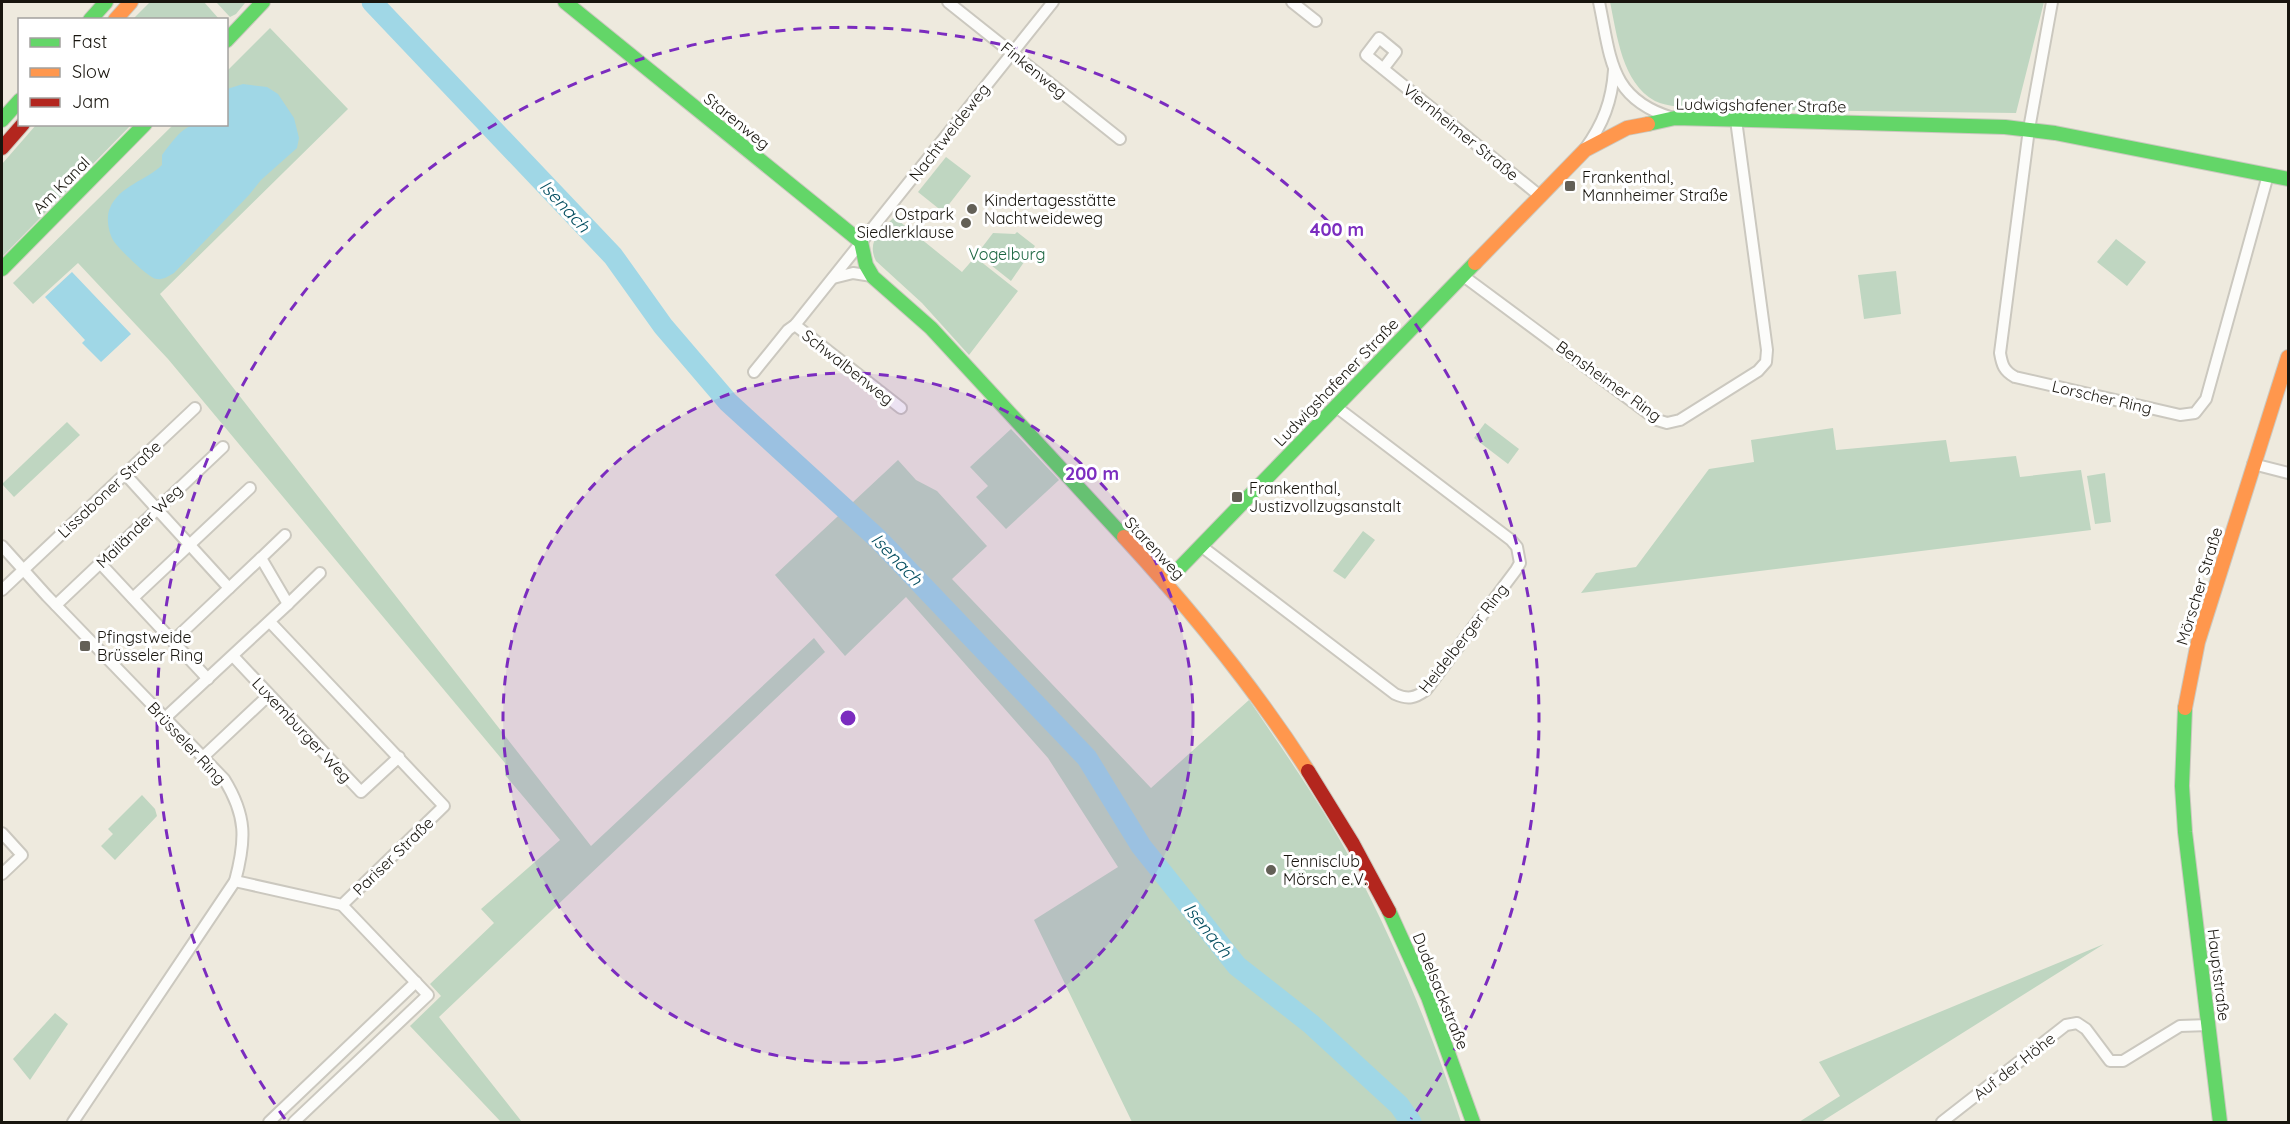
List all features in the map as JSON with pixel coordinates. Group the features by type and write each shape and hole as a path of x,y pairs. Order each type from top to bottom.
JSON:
{"main road":[{"path":"92,18 106,2"},
{"path":"117,18 130,2"},
{"path":"228,39 261,2"},
{"name":"Starenweg","path":"566,2 608,39 861,242"},
{"path":"2,120 18,102"},
{"name":"Ludwigshafener Straße","path":"1165,583 1585,150 1627,128 1675,118 2029,129 2289,179"},
{"path":"2,148 20,126"},
{"name":"Am Kanal","path":"2,269 143,126"},
{"path":"861,242 865,262 872,276"},
{"name":"Starenweg","path":"872,276 918,315 1165,583 1210,635 1256,696 1330,806 1371,876"},
{"name":"Mörscher Straße","path":"2185,832 2181,747 2188,686 2198,642 2289,357"},
{"name":"Hauptstraße","path":"2185,832 2220,1122"},
{"name":"Dudelsackstraße","path":"1371,876 1421,979 1473,1122"}],"street":[{"name":"Finkenweg","path":"948,2 1120,139"},
{"name":"Nachtweideweg","path":"754,372 833,278 1053,2"},
{"path":"1292,2 1316,21"},
{"path":"1599,2 1614,69 1623,87 1636,102 1654,112 1675,118"},
{"name":"Lorscher Ring","path":"2052,2 2029,129 2000,353 2003,368 2015,377 2180,415 2195,413 2206,399 2268,175"},
{"name":"Viernheimer Straße","path":"1383,69 1540,196"},
{"path":"1585,150 1608,111 1614,69"},
{"name":"Bensheimer Ring","path":"1462,275 1657,420 1667,423 1680,420 1758,371 1766,362 1767,350 1737,120"},
{"path":"833,278 853,273 872,276"},
{"name":"Schwalbenweg","path":"795,325 901,408"},
{"name":"Heidelberger Ring","path":"1201,546 1395,694 1411,699 1426,690 1516,570 1520,563 1517,547 1511,540 1335,406"},
{"name":"Lissaboner Straße","path":"2,590 195,408"},
{"name":"Mailänder Weg","path":"56,605 223,447"},
{"path":"2253,464 2289,473"},
{"path":"125,474 229,588"},
{"path":"133,598 250,488"},
{"path":"173,641 285,535"},
{"name":"Brüsseler Ring","path":"2,546 224,779 240,811 244,830 242,855 235,880 73,1122"},
{"path":"261,558 288,604"},
{"path":"100,563 208,679"},
{"path":"165,718 320,573"},
{"name":"Pariser Straße","path":"235,880 342,905 444,806 270,622"},
{"name":"Luxemburger Weg","path":"233,656 361,792 399,757"},
{"path":"204,757 269,695"},
{"path":"2,833 22,855 2,874"},
{"path":"294,1122 428,995 342,905"},
{"path":"269,1122 416,982"},
{"name":"Auf der Höhe","path":"1942,1122 2066,1025 2077,1023 2086,1029 2110,1061 2123,1061 2180,1026 2209,1025"}],"green space":[{"path":"150,2 204,2 218,18 134,18"},
{"path":"216,2 245,3 236,14 230,17"},
{"path":"1610,2 2044,2 2016,113 1701,109 1665,104 1655,101 1635,83 1623,57"},
{"path":"270,28 348,109 160,294 591,846 814,638 825,652 439,1017 522,1122 501,1122 410,1026 441,996 430,984 494,923 481,909 560,840 505,775 505,763 168,359 78,263 33,304 13,283 172,126 228,126 228,70"},
{"path":"35,126 130,126 2,257 2,164"},
{"path":"946,157 971,176 943,212 918,192"},
{"path":"894,217 962,272 975,257 1018,291 969,355 922,303 876,261 873,248 876,237"},
{"name":"Vogelburg","path":"1017,232 1035,246 1011,281 977,254 993,233 1015,234"},
{"path":"2116,239 2146,262 2127,286 2097,262"},
{"path":"1896,271 1901,314 1864,319 1858,275"},
{"path":"67,422 80,435 14,497 2,484"},
{"path":"1485,423 1519,449 1508,464 1474,438"},
{"path":"1833,428 1836,450 1946,440 1950,462 2016,456 2020,477 2081,470 2091,530 1581,593 1596,573 1636,567 1709,469 1754,462 1751,440"},
{"path":"1011,429 1059,480 1006,529 976,497 988,486 970,467"},
{"path":"898,460 916,480 937,491 987,546 952,579 1151,788 1249,700 1328,820 1384,925 1438,1055 1461,1122 1132,1122 1034,920 1118,867 1048,758 906,597 845,656 775,575"},
{"path":"2105,473 2111,522 2095,524 2087,476"},
{"path":"1363,531 1375,540 1345,579 1333,571"},
{"path":"142,795 155,809 157,816 115,860 101,846 113,834 108,829"},
{"path":"2104,944 1821,1122 1799,1122 1840,1096 1819,1062"},
{"path":"55,1013 68,1024 30,1080 13,1059"}],"water":[{"path":"243,84 267,87 278,94 294,118 299,138 297,148 261,180 174,273 166,278 153,278 113,240 108,224 110,208 114,200 126,189 162,165 162,155 177,136 188,127 228,126 228,89"},
{"path":"72,272 131,334 101,362 82,343 85,340 45,297"}],"waterway":[{"name":"Isenach","path":"372,2 613,256 663,326 728,402 878,539 1087,758 1141,846 1237,966 1311,1024 1399,1105 1411,1122"}],"traffic: fast":[{"path":"92,18 106,2"},
{"path":"228,39 263,2"},
{"path":"565,2 861,242 866,265 873,277 931,328 1124,537"},
{"path":"2,120 18,102"},
{"path":"1648,124 1675,118 2005,127 2055,133 2288,179"},
{"path":"2,269 143,126"},
{"path":"1165,583 1475,263"},
{"path":"2185,708 2182,786 2185,832 2220,1122"},
{"path":"1389,911 1428,997 1473,1122"}],"traffic: slow":[{"path":"117,18 131,2"},
{"path":"1475,263 1585,150 1627,128 1648,124"},
{"path":"2185,708 2198,642 2288,357"},
{"path":"1124,537 1221,650 1266,709 1308,771"}],"traffic: jam":[{"path":"2,148 21,126"},
{"path":"1308,771 1353,844 1389,911"}],"place":[{"name":"Frankenthal, Mannheimer Straße","path":"1570,186"},
{"name":"Kindertagesstätte Nachtweideweg","path":"972,209"},
{"name":"Ostpark Siedlerklause","path":"966,223"},
{"name":"Frankenthal, Justizvollzugsanstalt","path":"1237,497"},
{"name":"Pfingstweide Brüsseler Ring","path":"85,646"},
{"name":"Tennisclub Mörsch e.V.","path":"1271,870"}]}
